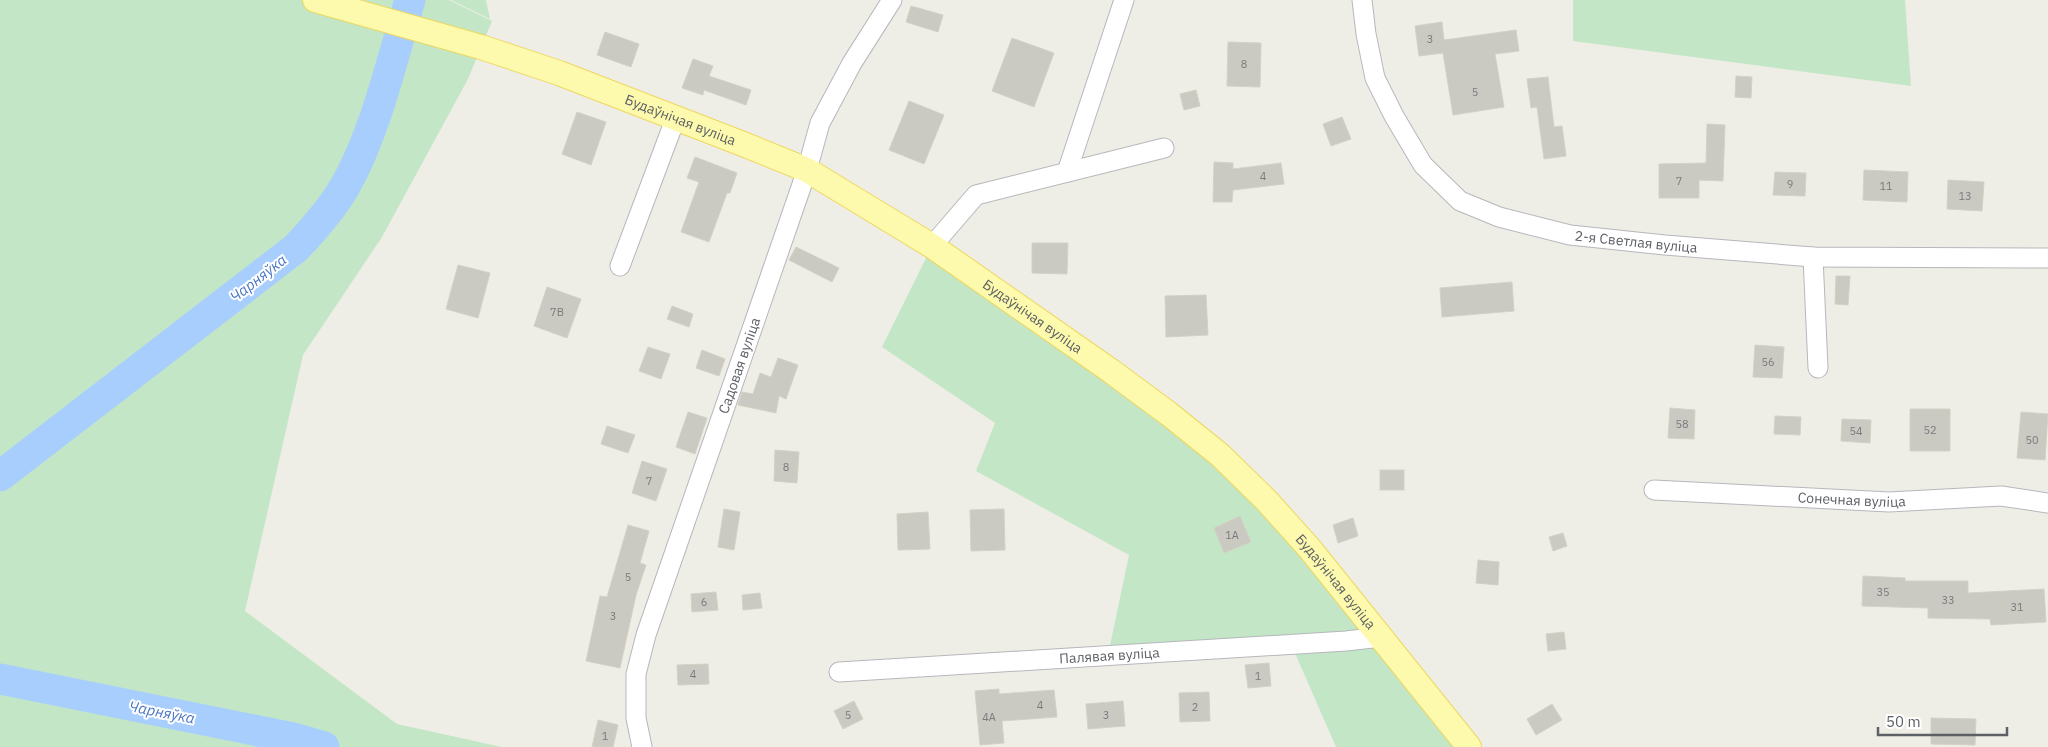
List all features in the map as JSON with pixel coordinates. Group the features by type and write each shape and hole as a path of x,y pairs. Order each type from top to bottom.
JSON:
{"main road":[{"name":"Будаўнічая вуліца","path":"315,0 481,47 559,73 807,170 932,246 1111,371 1220,455 1267,501 1310,549 1469,747"}],"street":[{"name":"Садовая вуліца","path":"642,747 636,718 636,674 646,636 807,170 820,123 852,63 892,0"},
{"path":"1066,172 1124,0"},
{"name":"2-я Светлая вуліца","path":"1362,0 1366,34 1375,78 1394,116 1423,165 1460,201 1499,217 1570,235 1814,257 2048,258"},
{"path":"620,266 676,118"},
{"path":"932,246 976,194 1164,148"},
{"path":"1814,257 1818,368"},
{"name":"Сонечная вуліца","path":"1654,490 1889,502 2001,496 2048,503"},
{"name":"Палявая вуліца","path":"839,672 1346,642 1381,637"}],"green space":[{"path":"0,0 449,0 492,21 468,79 382,237 303,355 245,611 397,724 502,747 0,747"},
{"path":"451,0 486,0 490,19"},
{"path":"1573,0 1905,0 1911,86 1573,41"},
{"path":"932,246 1220,455 1468,747 1336,747 1291,644 1108,655 1129,555 976,471 995,423 882,347"}],"building":[{"path":"911,6 943,15 938,32 906,22"},
{"path":"1442,22 1444,40 1516,30 1519,51 1495,54 1504,107 1453,115 1443,53 1419,56 1415,26"},
{"path":"605,32 639,44 631,67 597,55"},
{"path":"1012,38 1054,53 1034,107 992,91"},
{"path":"1228,42 1261,43 1260,87 1227,86"},
{"path":"693,59 713,66 709,76 751,90 746,105 704,90 703,95 682,88"},
{"path":"1736,76 1752,77 1751,98 1735,97"},
{"path":"1548,77 1554,127 1562,126 1566,156 1544,159 1537,107 1531,108 1527,79"},
{"path":"1196,90 1200,106 1184,110 1180,94"},
{"path":"909,101 944,115 924,164 889,150"},
{"path":"577,112 606,122 591,165 562,154"},
{"path":"1342,117 1351,139 1331,146 1323,124"},
{"path":"1707,124 1725,125 1723,181 1699,180 1699,198 1659,198 1659,164 1706,163"},
{"path":"695,157 737,173 730,193 727,193 709,242 681,232 699,182 687,178"},
{"path":"1214,162 1233,163 1233,169 1281,163 1284,184 1233,190 1232,202 1213,202"},
{"path":"1864,170 1908,172 1907,202 1863,200"},
{"path":"1775,172 1806,173 1805,196 1773,195"},
{"path":"1948,180 1984,182 1982,211 1947,209"},
{"path":"1032,243 1068,243 1067,274 1032,273"},
{"path":"796,247 839,268 832,282 789,260"},
{"path":"458,265 490,273 478,318 446,309"},
{"path":"1836,276 1850,276 1848,305 1835,304"},
{"path":"1512,282 1514,311 1442,317 1440,288"},
{"path":"547,287 581,299 567,338 534,326"},
{"path":"1206,295 1208,335 1166,337 1165,296"},
{"path":"672,306 693,314 689,327 667,319"},
{"path":"1755,345 1784,347 1782,378 1753,377"},
{"path":"648,347 670,354 661,379 639,371"},
{"path":"702,350 725,359 719,376 696,368"},
{"path":"778,358 798,365 786,399 779,396 776,413 738,405 742,392 753,394 760,373 771,377"},
{"path":"1670,408 1695,410 1694,439 1668,438"},
{"path":"1910,409 1950,409 1950,451 1910,451"},
{"path":"688,412 707,418 695,454 676,447"},
{"path":"2021,412 2048,414 2045,460 2017,458"},
{"path":"1775,416 1801,417 1800,435 1774,434"},
{"path":"1842,419 1871,420 1870,443 1841,441"},
{"path":"607,426 635,435 628,453 601,444"},
{"path":"775,450 799,452 797,483 774,481"},
{"path":"642,461 667,469 656,501 632,493"},
{"path":"1380,470 1404,470 1404,490 1380,490"},
{"path":"724,509 740,512 734,550 718,547"},
{"path":"1004,509 1005,550 971,551 970,510"},
{"path":"928,512 930,549 898,550 897,514"},
{"path":"1240,516 1251,542 1224,553 1214,528"},
{"path":"1353,518 1358,536 1338,543 1333,525"},
{"path":"628,525 649,531 640,563 646,565 636,595 620,668 586,661 600,596 607,597"},
{"path":"1563,533 1567,546 1553,551 1549,537"},
{"path":"1478,560 1499,562 1498,585 1476,583"},
{"path":"1863,576 1905,578 1905,581 1968,581 1968,593 2044,589 2046,622 1991,625 1990,619 1928,618 1928,608 1862,606"},
{"path":"716,592 718,610 692,612 691,594"},
{"path":"760,593 762,608 743,610 742,595"},
{"path":"1564,632 1566,649 1548,651 1546,634"},
{"path":"1269,663 1271,686 1248,688 1245,665"},
{"path":"708,664 709,684 678,685 677,665"},
{"path":"999,689 999,694 1054,690 1057,717 1002,721 1004,743 980,745 975,691"},
{"path":"1209,692 1210,721 1180,722 1179,693"},
{"path":"854,701 863,719 843,729 834,711"},
{"path":"1123,701 1125,726 1088,729 1086,704"},
{"path":"1552,704 1562,720 1536,735 1527,719"},
{"path":"1931,718 1976,719 1975,745 1931,744"},
{"path":"598,720 618,725 613,747 592,747"}],"waterway":[{"name":"Чарняўка","path":"0,476 296,248 316,226 344,188 365,145 382,96 410,0"},
{"name":"Чарняўка","path":"0,679 293,738 324,747"}]}
